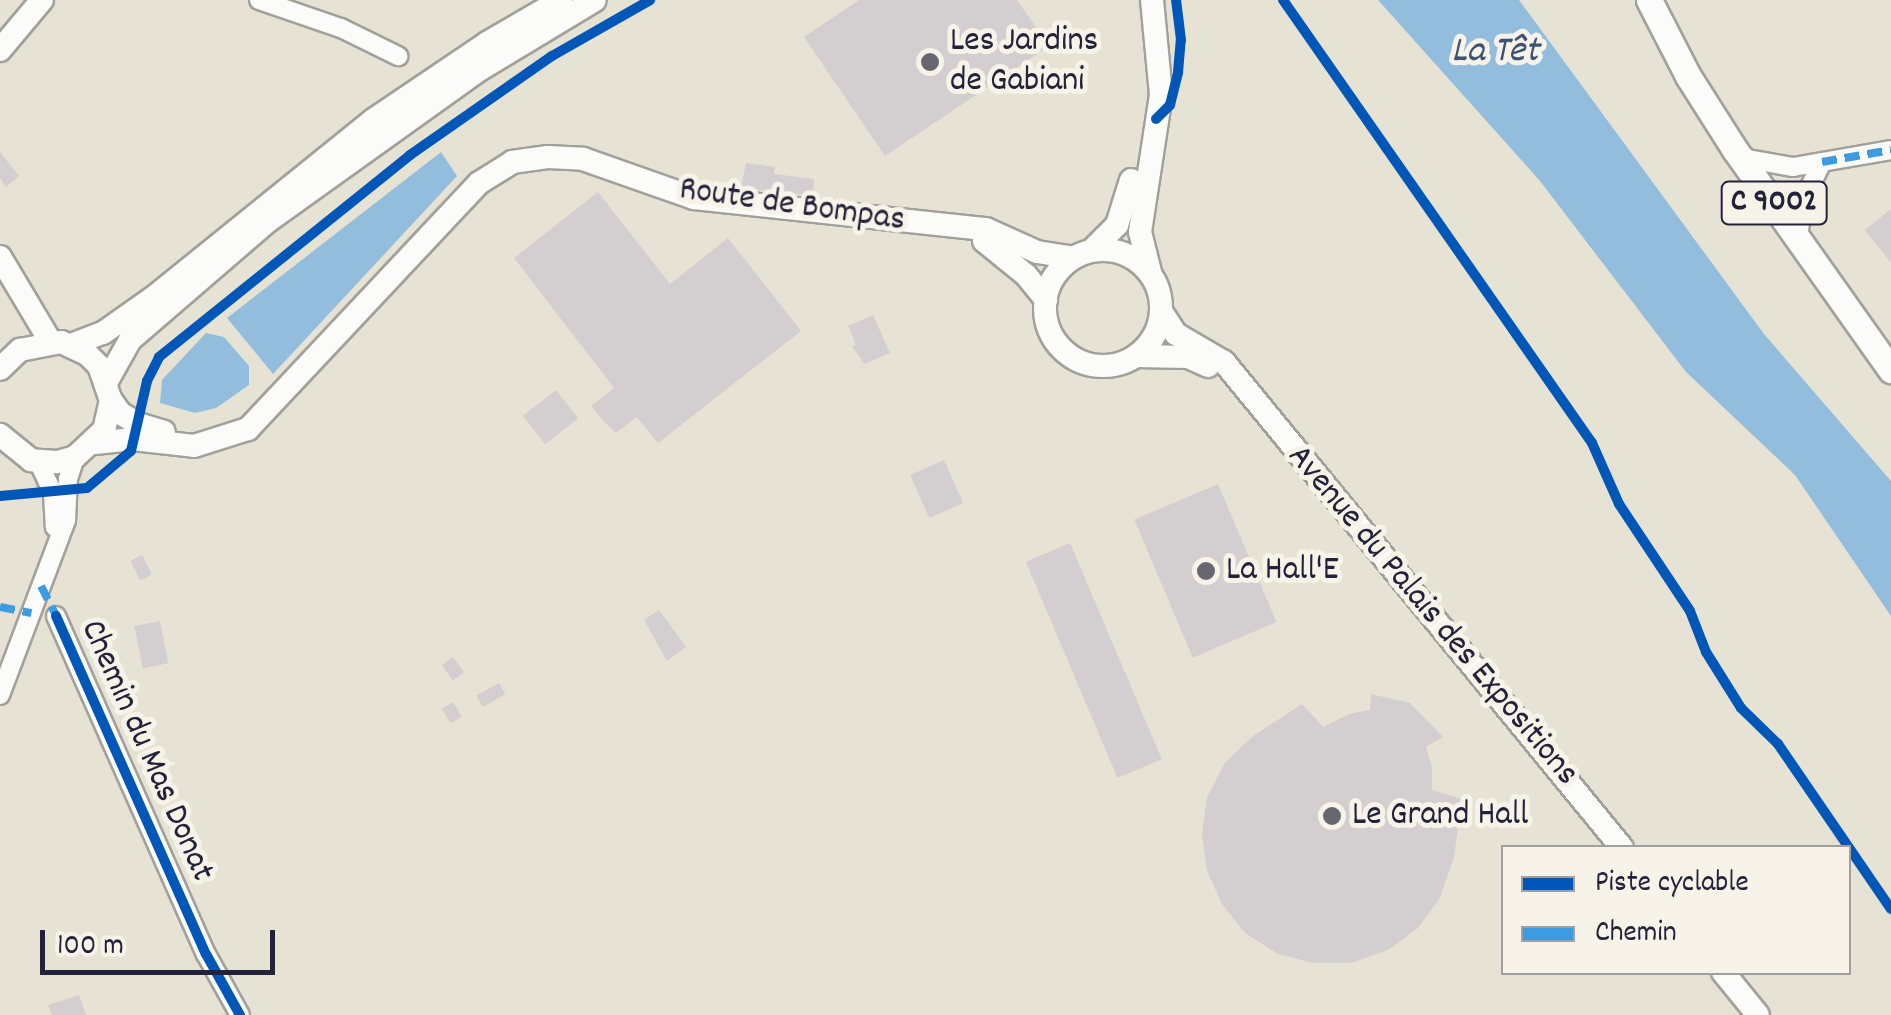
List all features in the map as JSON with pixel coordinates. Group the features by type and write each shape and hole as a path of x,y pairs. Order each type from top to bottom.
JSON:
{"main road":[{"path":"0,50 42,0"},
{"path":"0,369 20,350 102,333 154,297 373,120 487,43 562,0"},
{"path":"0,464 75,458 95,443 104,430 109,390 130,340 268,222 479,70 596,0"},
{"name":"C 9002","path":"1634,0 1678,81 1735,169 1862,330"},
{"name":"C 9002","path":"1649,0 1688,76 1735,150 1891,370"},
{"path":"1157,5 1159,44 1161,95 1140,232 1159,290 1161,311 1149,344 1136,356 1107,366 1092,365 1068,354 1050,332 1046,300 1060,269 1117,225 1125,209 1159,44"},
{"name":"Route de Bompas","path":"95,443 133,439 194,446 248,429 479,183 512,162 548,157 582,160 694,198 986,229 1037,252 1082,255"},
{"name":"Route de Bompas","path":"949,226 981,239 1007,256 1046,300"},
{"path":"1082,255 1123,253 1150,272"},
{"name":"Route de Bompas","path":"0,258 23,299 60,343 86,354 120,413 138,424 194,435 241,418 305,366"},
{"path":"20,350 23,299"},
{"name":"Avenue du Palais des Expositions","path":"1161,311 1176,334 1224,362 1620,845"},
{"name":"Avenue du Palais des Expositions","path":"1136,356 1188,357 1241,385"},
{"path":"0,435 34,460"},
{"path":"1725,975 1758,1015"}],"street":[{"path":"259,0 341,28 398,56"},
{"path":"1735,150 1748,159 1777,166 1891,150"},
{"path":"1798,237 1803,201 1822,162"},
{"name":"Chemin du Mas Donat","path":"0,695 66,520 75,458"},
{"name":"Chemin du Mas Donat","path":"34,460 53,493 56,546"},
{"name":"Chemin du Mas Donat","path":"56,616 206,954 240,1015"}],"water":[{"name":"La Têt","path":"1378,0 1519,0 1764,334 1891,481 1891,616 1795,475 1686,372 1540,181"},
{"path":"441,152 457,176 273,374 227,318"},
{"path":"206,333 224,337 249,366 249,385 216,408 195,413 160,403 162,380"}],"building":[{"path":"859,0 1017,0 1049,46 885,156 804,37"},
{"path":"0,152 19,176 6,187 0,178"},
{"path":"746,163 775,167 774,174 814,179 813,196 741,188"},
{"path":"598,192 670,284 728,238 801,331 658,443 637,417 616,433 591,406 614,388 514,258"},
{"path":"1891,209 1891,263 1865,230"},
{"path":"873,315 890,353 864,364 852,346 856,345 848,326"},
{"path":"556,390 578,418 545,444 523,416"},
{"path":"944,460 963,503 929,518 910,475"},
{"name":"La Hall'E","path":"1218,484 1277,622 1193,658 1134,520"},
{"path":"1070,543 1162,759 1118,778 1026,562"},
{"path":"142,555 152,575 140,581 130,561"},
{"path":"659,610 686,647 667,661 644,620"},
{"path":"160,621 168,663 143,668 134,626"},
{"path":"453,657 464,672 453,681 442,665"},
{"path":"499,683 505,694 483,707 476,696"},
{"name":"Le Grand Hall","path":"1371,694 1410,703 1443,737 1426,747 1432,767 1432,790 1462,799 1454,857 1440,898 1418,928 1388,950 1351,963 1313,963 1278,954 1245,933 1222,904 1207,871 1202,834 1207,797 1225,763 1253,736 1302,704 1323,727 1349,714 1370,710"},
{"path":"453,702 462,717 451,723 442,709"},
{"path":"79,995 86,1015 52,1015 48,1005"}],"marked path":[{"path":"1822,162 1891,150"},
{"path":"41,586 56,616"},
{"path":"0,607 31,613"}],"cycle path":[{"path":"0,496 87,488 131,451 147,381 159,357 410,155 552,56 650,0"},
{"path":"1156,119 1170,105 1178,72 1181,40 1176,0"},
{"path":"1283,0 1592,443 1619,504 1690,611 1706,652 1741,708 1778,744 1847,845"},
{"path":"56,616 206,954 240,1015"},
{"path":"1851,851 1891,909"}],"place":[{"name":"Les Jardins de Gabiani","path":"930,62"},
{"name":"La Hall'E","path":"1206,571"},
{"name":"Le Grand Hall","path":"1332,816"}]}
